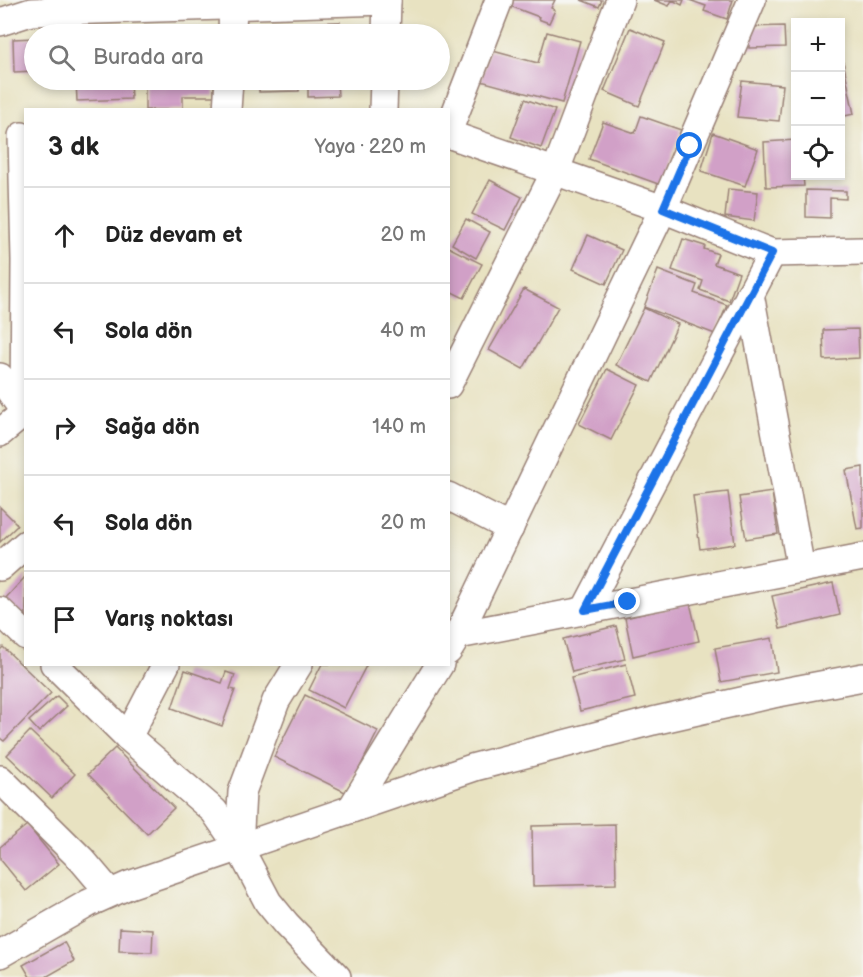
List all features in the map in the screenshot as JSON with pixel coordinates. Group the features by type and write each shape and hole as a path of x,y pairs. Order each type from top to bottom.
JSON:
{"street":[{"path":"450,128 499,0"},
{"path":"450,381 556,170 620,0"},
{"path":"453,643 663,209 752,0"},
{"path":"0,22 31,12 233,3 387,1 386,24"},
{"path":"232,24 233,3"},
{"path":"227,108 228,90"},
{"path":"383,108 384,90"},
{"path":"450,134 663,209 772,253 863,251"},
{"path":"16,137 24,246"},
{"path":"585,610 772,253"},
{"path":"750,294 801,568"},
{"path":"0,377 24,414"},
{"path":"0,433 24,417"},
{"path":"450,497 510,528"},
{"path":"0,567 24,546"},
{"path":"453,643 585,610 863,557"},
{"path":"0,611 24,634"},
{"path":"56,666 128,737 214,811 239,847 267,902 337,977"},
{"path":"128,737 165,666"},
{"path":"239,847 242,792 276,701 298,666"},
{"path":"351,809 439,666"},
{"path":"0,954 110,893 475,767 773,694 863,677"},
{"path":"0,779 82,861 110,893"},
{"path":"214,811 242,792"}],"building":[{"path":"512,0 555,0 551,8 555,10 549,23 510,6"},
{"path":"581,0 602,0 599,7"},
{"path":"654,0 672,0 669,6"},
{"path":"672,0 684,0 682,5"},
{"path":"689,0 733,0 727,19 704,11 706,6"},
{"path":"340,22 340,24 306,24"},
{"path":"784,26 785,47 749,48 749,27"},
{"path":"630,28 665,42 639,106 604,91"},
{"path":"547,32 580,41 562,103 481,81 489,50 538,63"},
{"path":"24,38 24,72 14,72 13,39"},
{"path":"845,71 854,114 845,116"},
{"path":"742,81 783,85 779,121 737,117"},
{"path":"76,90 131,90 131,99 77,101"},
{"path":"145,90 214,90 214,96 183,96 183,108 145,108"},
{"path":"259,90 299,90 299,91 259,92"},
{"path":"308,90 338,90 338,96 308,97"},
{"path":"525,99 555,110 541,148 511,137"},
{"path":"641,116 681,130 661,185 589,159 603,122 635,133"},
{"path":"713,133 758,149 745,186 701,171"},
{"path":"791,140 791,180 803,180 804,186 766,187 764,142"},
{"path":"490,180 522,197 505,230 472,214"},
{"path":"728,189 758,192 754,221 725,217"},
{"path":"806,190 846,191 846,199 830,198 830,218 806,217"},
{"path":"466,219 490,232 476,258 452,244"},
{"path":"588,235 622,250 606,284 573,269"},
{"path":"683,239 705,246 704,249 718,254 714,264 739,273 729,301 700,290 703,281 672,270"},
{"path":"450,248 482,264 464,298 450,291"},
{"path":"658,270 697,285 694,293 727,305 715,334 644,307"},
{"path":"524,289 558,307 523,369 489,350"},
{"path":"644,308 678,324 651,382 616,365"},
{"path":"858,329 859,358 824,360 823,330"},
{"path":"607,369 639,385 611,440 579,424"},
{"path":"863,467 863,528 857,529 846,470"},
{"path":"728,492 735,544 700,549 693,496"},
{"path":"772,492 778,534 746,539 739,497"},
{"path":"0,507 18,525 0,542"},
{"path":"24,578 24,616 4,600"},
{"path":"833,583 840,615 780,629 772,596"},
{"path":"690,603 699,641 633,656 625,618"},
{"path":"616,626 625,659 572,672 563,639"},
{"path":"772,638 777,672 721,682 715,648"},
{"path":"3,647 51,693 4,741 0,738 0,650"},
{"path":"626,664 635,698 580,711 571,678"},
{"path":"321,666 366,666 344,708 309,690"},
{"path":"185,670 222,683 226,672 235,675 230,689 235,690 222,726 172,708"},
{"path":"305,695 378,731 347,793 274,757"},
{"path":"57,696 67,706 39,732 29,721"},
{"path":"30,731 75,774 52,798 7,755"},
{"path":"115,748 174,808 147,834 88,774"},
{"path":"615,824 616,884 533,886 532,826"},
{"path":"27,825 59,864 26,891 0,859 0,847"},
{"path":"120,928 153,930 152,952 119,951"},
{"path":"64,942 74,961 46,977 30,977 23,965"}],"route":[{"path":"628,602 585,610 772,253 663,209 690,146"}]}
